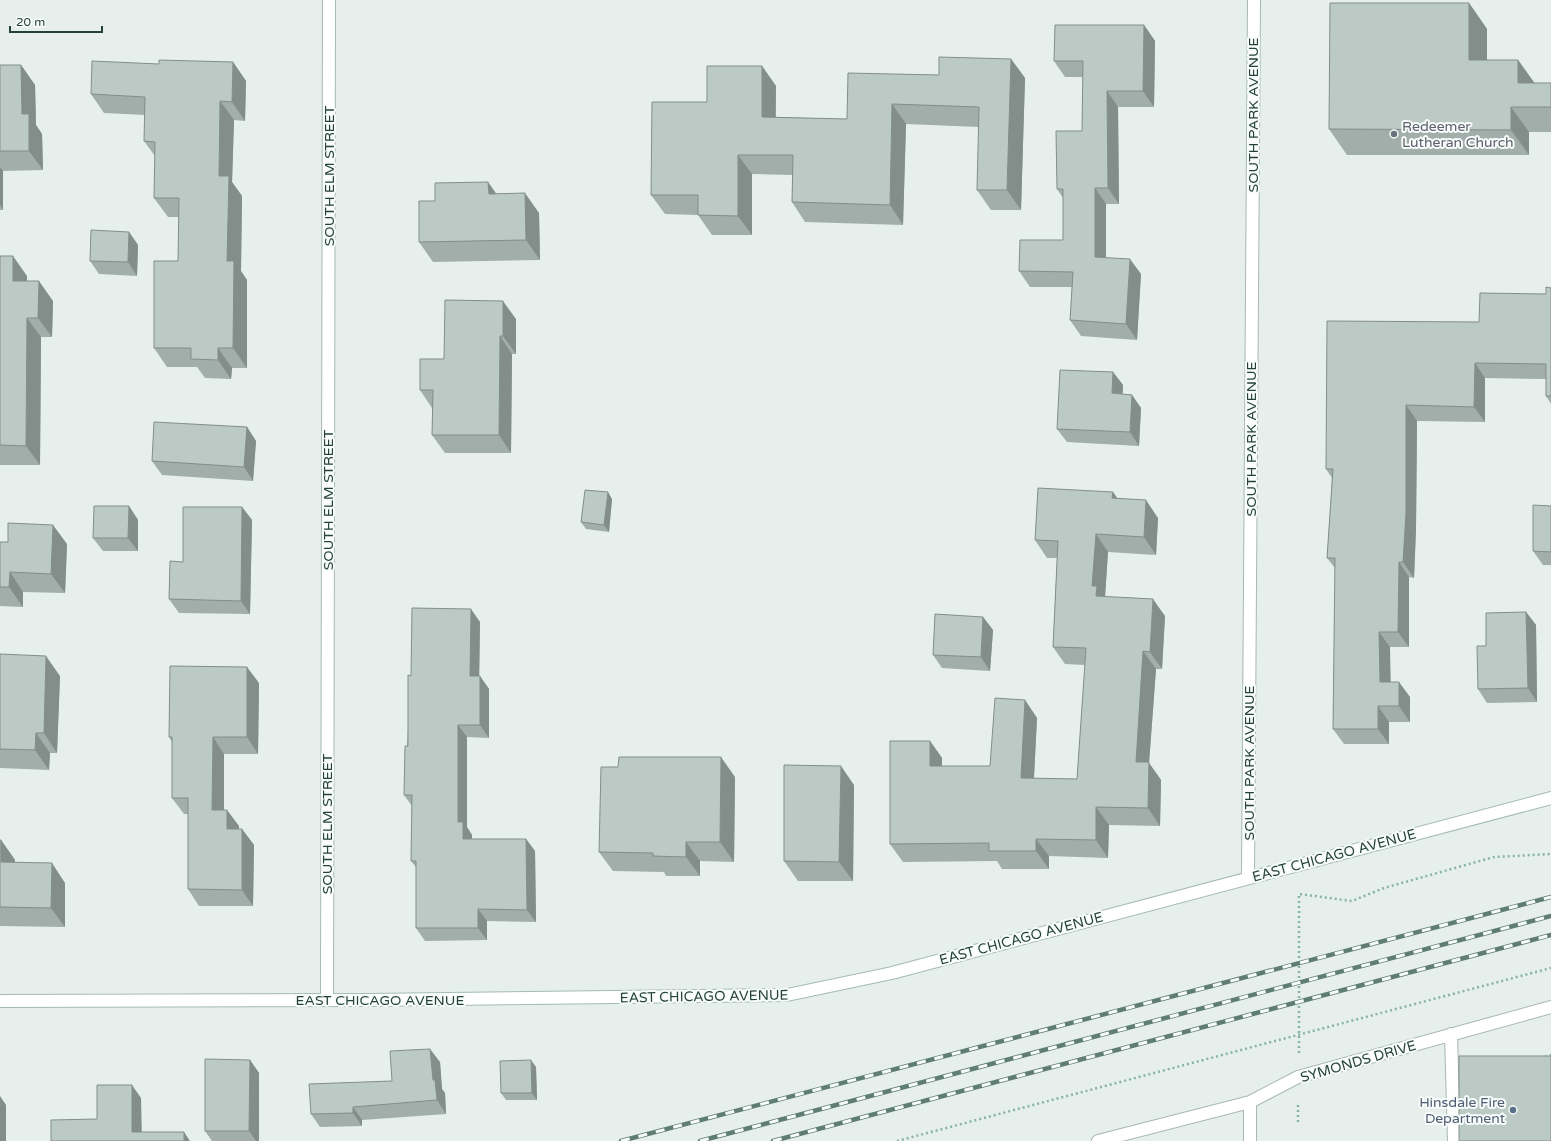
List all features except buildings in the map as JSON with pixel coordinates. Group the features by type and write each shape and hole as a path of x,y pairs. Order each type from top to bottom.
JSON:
{"street":[{"name":"SOUTH ELM STREET","path":"327,1000 329,0"},
{"name":"SOUTH PARK AVENUE","path":"1248,877 1254,0"},
{"name":"EAST CHICAGO AVENUE","path":"0,1001 327,1000 787,995 892,973 1248,877 1296,866 1551,798"},
{"name":"SYMONDS DRIVE","path":"1098,1141 1250,1102 1298,1077 1551,1007"},
{"path":"1451,1034 1454,1141"},
{"path":"1250,1102 1250,1141"}],"path":[{"path":"1298,1122 1300,1034 1300,894 1352,901 1384,888 1494,857 1551,854"},
{"path":"897,1141 1551,968"},
{"path":"1543,1057 1551,1055"}],"railway":[{"path":"621,1141 1551,897"},
{"path":"700,1141 1551,916"},
{"path":"773,1141 1551,935"}],"place":[{"name":"Redeemer Lutheran Church","path":"1394,134"},
{"name":"Hinsdale Fire Department","path":"1513,1110"}]}
